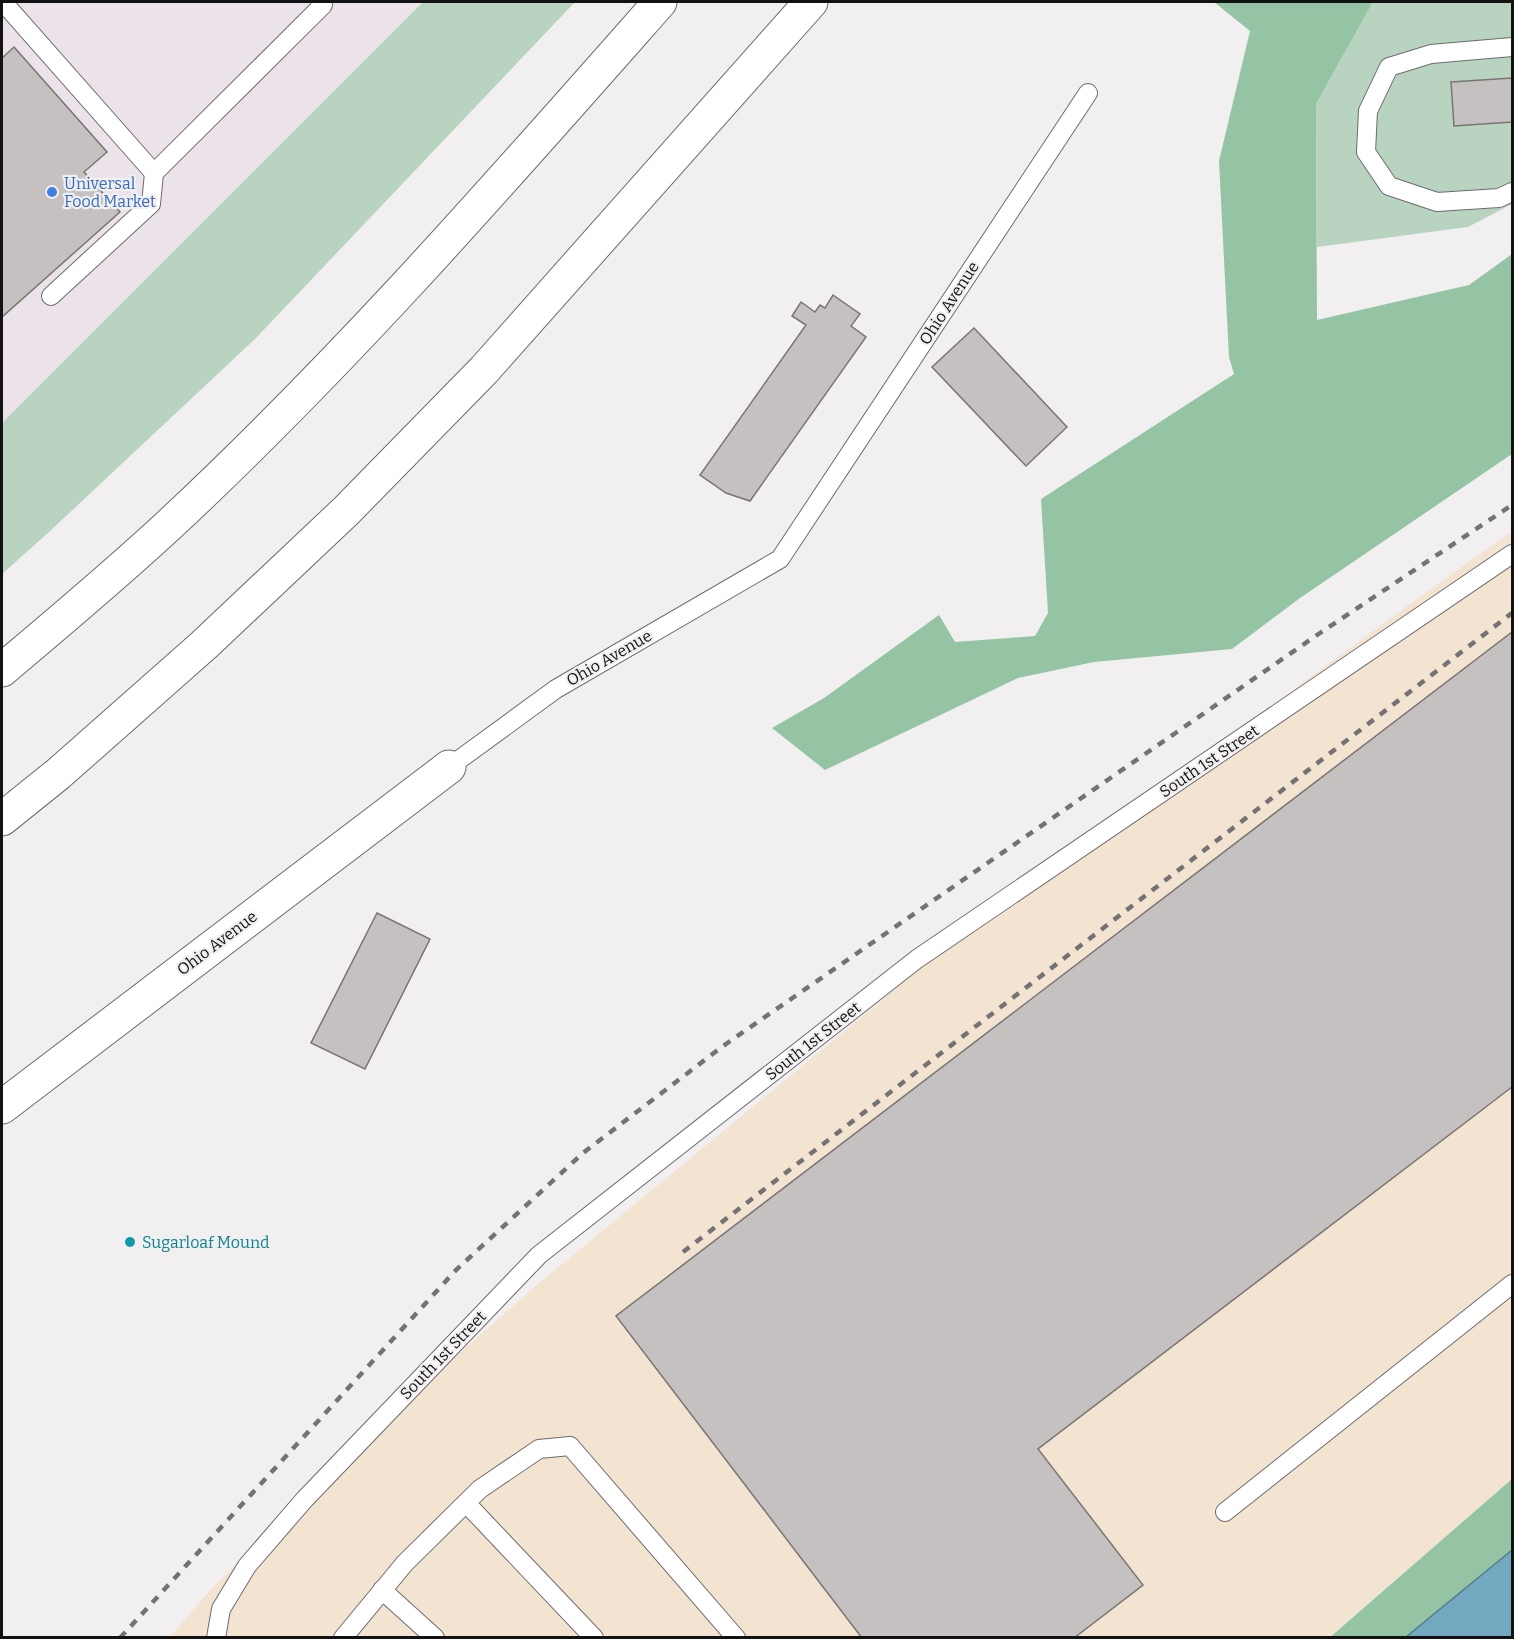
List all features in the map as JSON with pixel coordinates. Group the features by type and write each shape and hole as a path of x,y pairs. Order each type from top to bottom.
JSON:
{"main road":[{"path":"2,670 169,525 284,413 418,274 660,2"},
{"path":"2,819 58,774 204,645 346,512 484,370 811,2"},
{"path":"2,654 58,623"},
{"name":"Ohio Avenue","path":"2,1107 449,767"},
{"path":"2,835 58,774"}],"lane":[{"path":"3,2 154,173"},
{"path":"51,296 151,204 154,173 321,3"},
{"path":"1512,47 1431,54 1389,67 1368,111 1366,152 1389,186 1437,202 1499,198 1512,192"},
{"name":"Ohio Avenue","path":"449,767 556,689 780,559 1088,93"},
{"name":"South 1st Street","path":"216,1638 221,1609 248,1566 304,1500 539,1255 917,959 1512,554"},
{"path":"1225,1512 1512,1284"},
{"path":"343,1638 405,1563 480,1489 539,1449 570,1446 736,1638"},
{"path":"466,1503 594,1638"},
{"path":"382,1590 435,1638"}],"shaded area":[{"path":"2,2 423,2 2,423"},
{"path":"1512,531 1512,1479 1329,1637 169,1638 213,1587 430,1379 537,1285 979,920"}],"green space":[{"path":"423,2 575,2 255,339 2,574 2,423"},
{"path":"1214,2 1373,2 1316,104 1317,320 1469,285 1512,254 1512,454 1300,598 1232,649 1094,662 1018,678 825,770 772,728 824,698 939,615 955,642 1035,636 1048,613 1041,499 1234,374 1229,357 1219,161 1250,31"},
{"path":"1373,2 1512,2 1512,204 1468,227 1317,247 1316,104"},
{"path":"1512,1479 1512,1552 1408,1637 1329,1638"}],"water":[{"path":"1512,1550 1512,1637 1406,1637"}],"building":[{"name":"Universal Food Market","path":"14,47 107,152 84,172 120,212 2,317 2,58"},
{"path":"1512,78 1512,122 1454,126 1451,82"},
{"path":"833,295 860,314 851,326 866,337 750,501 726,493 700,475 806,325 792,316 801,302 815,312 820,305 825,308"},
{"path":"974,328 1067,427 1026,466 932,367"},
{"path":"1512,632 1512,1087 1038,1449 1143,1585 1074,1638 862,1638 616,1316"},
{"path":"377,913 430,939 365,1069 311,1043"}],"railway":[{"path":"120,1638 456,1270 583,1153 723,1046 1320,633 1512,505"},
{"path":"683,1252 1512,613"}],"place":[{"name":"Universal Food Market","path":"52,192"},
{"name":"Sugarloaf Mound","path":"130,1242"}]}
